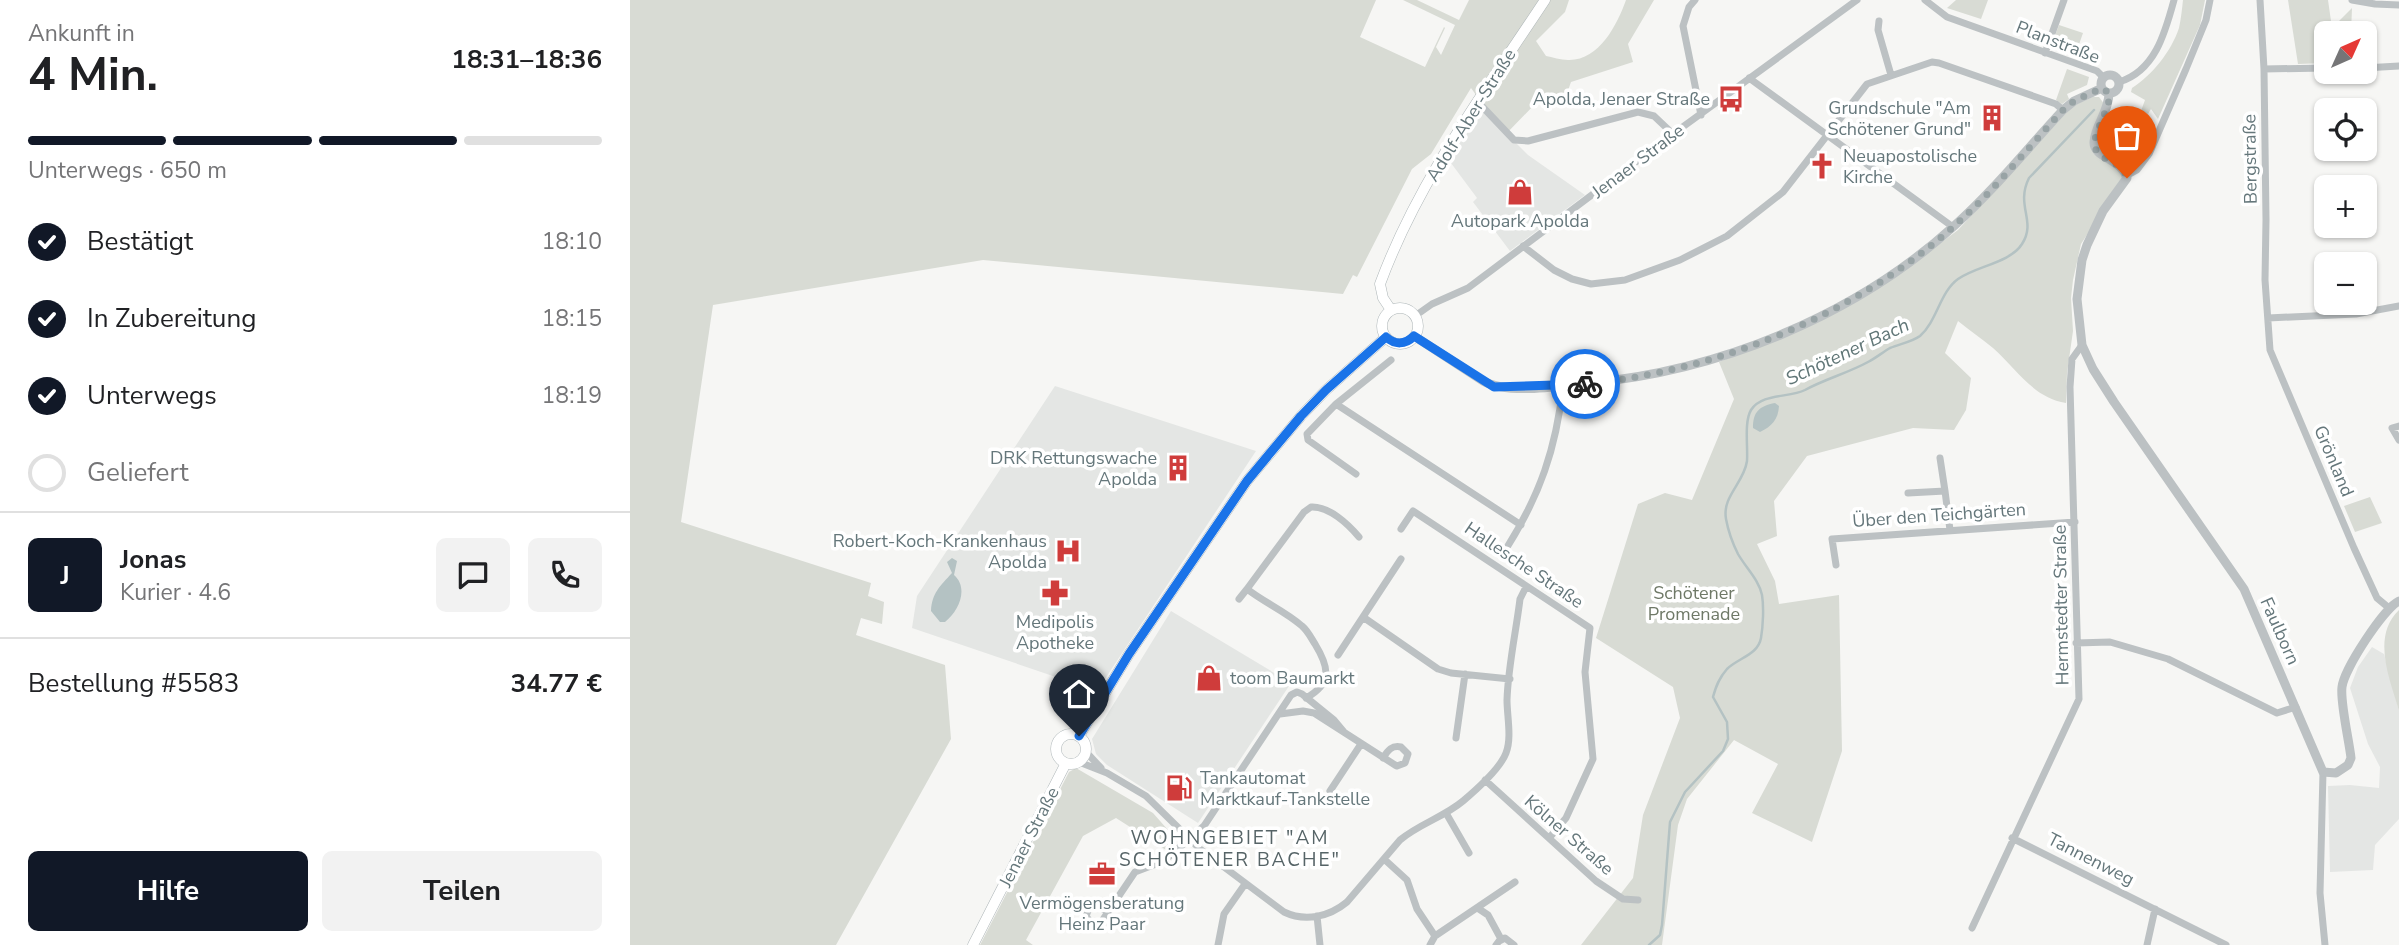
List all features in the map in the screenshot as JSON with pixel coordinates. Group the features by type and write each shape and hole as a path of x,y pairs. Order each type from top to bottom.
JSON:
{"main road":[{"name":"Adolf-Aber-Straße","path":"1391,310 1383,298 1380,284 1432,174 1477,100 1545,0"},
{"path":"1401,308 1415,316 1418,326 1414,336 1406,342 1400,343 1386,337 1382,322 1391,310 1401,308"},
{"path":"1079,736 1129,654 1247,481 1326,390 1386,337"},
{"path":"1064,735 1079,736 1085,744 1086,752 1079,762 1066,764 1057,755 1056,743 1064,735"},
{"name":"Jenaer Straße","path":"973,945 1066,764"}],"street":[{"path":"1695,0 1689,7 1683,26 1701,115"},
{"name":"Jenaer Straße","path":"1415,316 1427,307 1468,288 1857,0"},
{"name":"Planstraße","path":"1925,0 1947,17 2097,71 2104,78"},
{"path":"2045,53 2064,0"},
{"path":"2119,82 2138,75 2149,63 2155,54 2174,0"},
{"name":"Hermstedter Straße","path":"2093,369 2082,345 2077,299 2082,260 2103,211 2124,183 2126,176 2137,170 2149,153 2206,20 2210,0"},
{"name":"Bergstraße","path":"2260,0 2264,69 2265,280 2268,318"},
{"path":"2353,1 2399,5"},
{"path":"1879,21 1878,30 1891,75"},
{"path":"1523,246 1554,270 1591,284 1625,280 1650,273 1727,236 1763,210 1783,192 1867,84 1932,62 1939,62 2056,104 2063,110"},
{"path":"2377,67 2399,66"},
{"path":"2264,69 2314,68"},
{"path":"2119,82 2112,75 2104,78 2101,83 2106,91 2108,105 2094,141 2095,148 2101,155 2122,167 2126,176"},
{"path":"1749,78 1953,227"},
{"path":"1414,336 1494,387 1563,386 1638,377 1740,350 1852,299 1904,265 1953,227 2063,110 2074,101 2117,90 2119,82"},
{"path":"1477,100 1514,140 1528,141 1638,112 1654,116 1673,134"},
{"path":"2268,318 2356,314 2399,306"},
{"name":"Grönland","path":"2268,318 2270,350 2377,598 2389,608"},
{"name":"Hermstedter Straße","path":"1972,928 2079,699 2070,387 2072,359 2082,345"},
{"path":"1356,474 1308,440 1307,434 1336,404 1391,359"},
{"name":"Faulborn","path":"2093,369 2244,589 2323,772 2320,893 2325,945"},
{"path":"1506,549 1533,503 1548,464 1560,418 1563,386"},
{"path":"1336,404 1521,525"},
{"path":"2399,426 2392,428 2399,440"},
{"name":"Über den Teichgärten","path":"1940,458 1950,530"},
{"path":"1908,493 1945,491"},
{"path":"1239,599 1304,512 1311,507 1324,508 1359,537"},
{"name":"Hallesche Straße","path":"1401,529 1413,511 1590,628 1585,671 1593,759 1566,817 1550,837"},
{"name":"Über den Teichgärten","path":"1836,565 1832,539 2075,522"},
{"path":"1338,655 1401,559"},
{"path":"1079,762 1107,773 1146,796 1189,839 1284,912 1298,918 1337,911 1409,832 1446,813 1485,780 1506,755 1507,698 1520,599 1527,587"},
{"path":"1247,589 1306,628 1325,660 1328,671 1325,679 1315,693 1306,698"},
{"path":"2323,772 2336,773 2348,765 2351,758 2341,697 2345,675 2389,608 2399,601"},
{"path":"1363,617 1438,669 1451,673 1510,678"},
{"path":"2076,643 2110,642 2168,659 2277,713 2296,707"},
{"path":"1456,738 1465,674"},
{"path":"1108,912 1135,872 1164,862 1211,816 1291,695 1299,693 1334,720 1343,732"},
{"path":"1303,710 1306,698"},
{"path":"1280,714 1303,710 1314,713 1384,758"},
{"path":"1330,791 1361,744"},
{"path":"1086,752 1107,773"},
{"name":"Kölner Straße","path":"1485,780 1550,837 1555,845 1615,895 1630,901 1638,900"},
{"path":"1446,813 1469,853"},
{"name":"Tannenweg","path":"2012,838 2226,945"},
{"path":"1384,859 1407,880 1417,909 1435,936"},
{"path":"1430,945 1435,936 1479,909 1515,882"},
{"path":"1218,945 1224,914 1245,884"},
{"path":"1479,909 1488,915 1499,942 1509,939 1514,945"},
{"path":"2147,945 2155,909"},
{"path":"1317,916 1320,945"}],"shaded area":[{"path":"1479,106 1528,155 1585,195 1510,251 1473,202 1477,198 1448,159"},
{"name":"Robert-Koch-Krankenhaus Apolda","path":"1055,386 1256,451 1097,691 912,628 917,596"},
{"path":"1775,403 1779,406 1774,422 1760,432 1753,428 1758,411"},
{"path":"952,558 957,561 954,575 961,586 960,599 950,617 945,622 940,622 931,611 933,599 952,573 947,562"},
{"path":"1171,611 1291,683 1198,823 1107,765 1096,754 1092,739"},
{"path":"2372,647 2384,654 2399,711 2399,819 2375,845 2373,870 2330,872 2328,786 2379,788 2380,767 2368,744 2350,688 2358,667"}],"green space":[{"path":"630,0 1376,0 1360,37 1425,67 1444,27 1436,47 1441,55 1455,25 1403,0 1417,0 1459,20 1469,0 1569,0 1565,12 1536,41 1546,56 1568,60 1589,55 1598,48 1612,30 1626,0 1654,0 1628,44 1633,62 1571,82 1566,96 1536,103 1505,135 1471,88 1431,154 1412,169 1357,277 1353,275 1343,294 983,260 713,305 681,522 871,583 868,596 884,602 882,624 861,618 856,635 945,665 951,739 836,945 630,945"},
{"path":"1956,0 1988,0 1981,19 1947,8"},
{"path":"2183,0 2205,0 2200,25 2158,119 2151,109 2148,114 2141,111 2145,100 2131,92 2132,88 2154,70 2171,46 2179,28"},
{"path":"2288,0 2328,0 2331,21 2314,21 2314,63 2298,64"},
{"path":"2352,8 2351,21 2339,21"},
{"path":"2059,25 2083,33 2075,56 2051,46"},
{"path":"2067,69 2089,77 2087,85 2067,94 2069,99 2062,104 2056,100"},
{"name":"Schötener Promenade","path":"2099,97 2105,105 2092,149 2123,175 2122,181 2081,244 2071,298 2073,331 2066,403 2054,400 2035,389 1993,348 1958,321 1945,353 1971,378 1966,410 1954,430 1913,428 1807,456 1774,501 1777,536 1757,544 1775,581 1779,604 1839,595 1842,751 1812,842 1752,813 1778,764 1734,740 1687,799 1678,825 1662,945 1581,945 1633,878 1643,815 1680,718 1673,687 1596,638 1638,504 1665,493 1692,500 1734,399 1719,362 1789,334 1906,269 1958,230 2066,113 2075,105"},
{"path":"2370,497 2382,523 2355,532 2344,506"},
{"path":"2399,610 2399,711 2385,659 2384,645 2391,621"},
{"path":"1076,768 1153,813 1168,830 1174,843 1166,850 1116,818 1083,836 1026,940 1033,945 980,945 1069,772"}],"waterway":[{"name":"Schötener Bach","path":"1649,945 1660,935 1662,925 1670,822 1685,792 1723,751 1728,739 1727,722 1713,697 1715,689 1727,669 1752,652 1761,638 1762,595 1734,546 1726,511 1727,503 1747,461 1748,421 1751,410 1762,401 1805,390 1920,336 1931,323 1947,291 1958,279 2009,256 2022,244 2027,228 2024,197 2029,178 2094,110"}],"way so far":[{"path":"1585,384 1676,369 1740,350 1805,323 1852,299 1904,265 1953,227 2063,110 2074,101 2102,88 2109,93 2109,100 2094,141 2095,148 2101,155 2122,167 2127,178"}],"place":[{"name":"Apolda, Jenaer Straße","path":"1731,99"},
{"name":"Grundschule \"Am Schötener Grund\"","path":"1992,118"},
{"name":"Neuapostolische Kirche","path":"1822,166"},
{"name":"Autopark Apolda","path":"1520,192"},
{"name":"DRK Rettungswache Apolda","path":"1178,468"},
{"name":"Robert-Koch-Krankenhaus Apolda","path":"1068,551"},
{"name":"Medipolis Apotheke","path":"1055,593"},
{"name":"toom Baumarkt","path":"1209,678"},
{"name":"Tankautomat Marktkauf-Tankstelle","path":"1179,788"},
{"name":"Vermögensberatung Heinz Paar","path":"1102,874"}],"district":[{"name":"WOHNGEBIET \"AM SCHÖTENER BACHE\"","path":"1230,848"}],"route":[{"path":"1079,736 1129,654 1247,481 1326,390 1386,337 1400,343 1414,336 1494,387 1585,384"}]}
